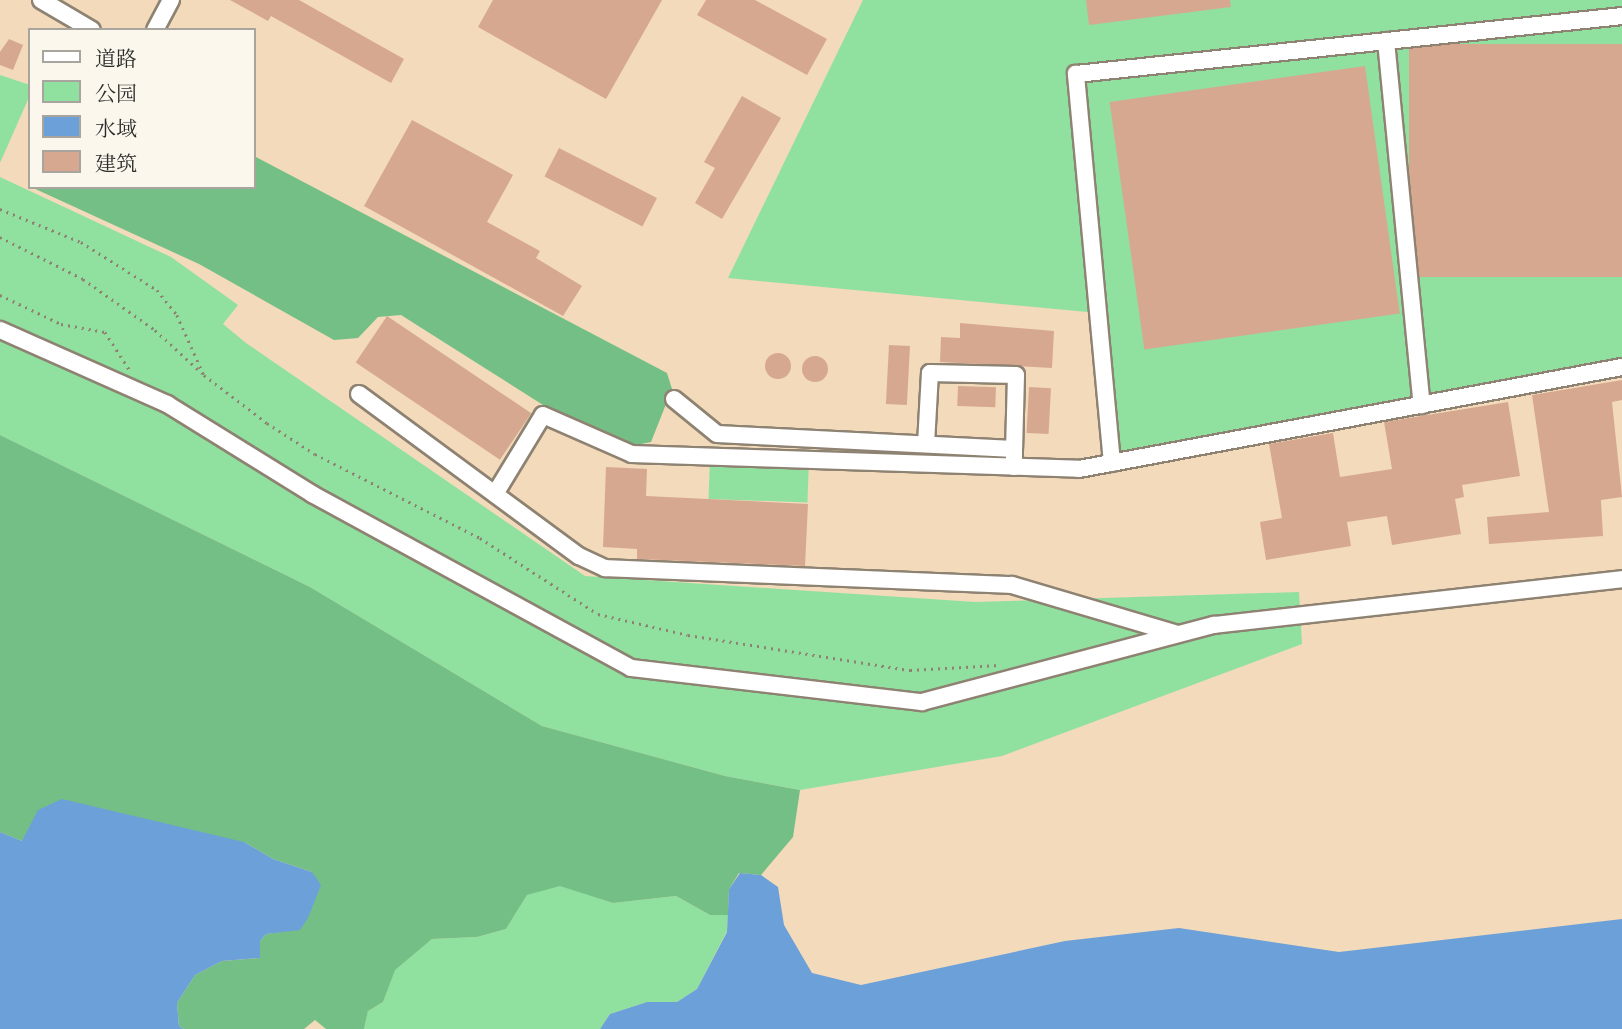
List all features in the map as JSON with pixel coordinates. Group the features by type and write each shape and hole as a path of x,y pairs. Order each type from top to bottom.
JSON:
{"street":[{"path":"41,0 89,28"},
{"path":"156,28 171,0"},
{"path":"1112,463 1076,74 1622,16"},
{"path":"1386,41 1422,405"},
{"path":"0,330 167,404 312,494 631,668 922,702 1177,633 1622,579"},
{"path":"495,494 543,415 632,454 1079,469 1622,367"},
{"path":"926,444 930,373 1016,375 1014,467"},
{"path":"359,394 579,556 605,568 1012,585 1177,633"},
{"path":"674,399 717,434 1014,449"}],"path":[{"path":"0,237 83,279 155,330 204,374"},
{"path":"0,295 61,324 105,331 127,363 136,391"}],"green space":[{"path":"863,0 1622,0 1622,367 1112,463 1098,313 728,278"},
{"path":"0,75 28,84 28,100 0,163"},
{"path":"256,157 667,373 672,389 651,442 636,445 543,405 401,315 378,317 358,338 334,340 199,264 35,189 256,189"},
{"path":"0,177 171,257 238,305 223,324 246,343 585,576 975,602 1299,592 1302,644 1002,756 800,790 725,776 542,726 310,587 0,435"},
{"path":"0,435 310,587 542,726 725,776 800,790 793,837 761,875 739,873 729,889 728,915 710,915 676,896 613,903 560,886 527,895 506,929 477,937 432,939 395,970 383,1002 368,1011 364,1029 326,1029 315,1020 304,1029 184,1029 179,1026 177,1003 195,975 222,961 260,958 260,941 266,934 300,929 312,872 273,859 244,842 22,841 0,832"},
{"path":"710,457 809,460 807,502 709,499"},
{"path":"560,885 613,903 676,896 710,915 728,915 727,931 697,989 677,1002 647,1002 610,1014 600,1029 364,1029 368,1011 383,1002 394,970 432,939 477,937 506,929 527,895"}],"water":[{"path":"62,799 244,842 273,859 312,872 321,885 308,918 300,930 266,934 260,941 260,958 222,961 195,975 177,1003 179,1026 184,1029 0,1029 0,832 22,841 38,810"},
{"path":"740,873 761,875 778,887 784,925 812,973 861,985 1065,941 1179,928 1339,952 1622,919 1622,1029 600,1029 610,1014 647,1002 677,1002 697,989 727,932 729,889"}],"building":[{"path":"230,0 299,0 404,59 391,83 271,16 268,21"},
{"path":"493,0 662,0 606,99 478,27"},
{"path":"706,0 755,0 827,39 807,75 697,15"},
{"path":"1086,0 1230,0 1231,7 1089,25"},
{"path":"9,39 23,45 13,70 0,65 0,52"},
{"path":"1409,44 1622,44 1622,277 1409,277"},
{"path":"1365,66 1400,314 1144,349 1110,102"},
{"path":"742,96 781,118 722,219 695,203 715,168 704,162"},
{"path":"412,120 513,175 487,222 540,251 536,258 582,286 563,316 364,206"},
{"path":"559,148 657,198 642,226 544,177"},
{"path":"387,316 531,413 500,460 356,362"},
{"path":"960,323 1054,331 1052,368 940,362 941,337 960,338"},
{"path":"889,345 910,346 907,405 886,404"},
{"path":"778,353 787,357 791,366 787,375 778,379 769,375 765,366 769,357"},
{"path":"815,356 824,360 828,369 824,378 815,382 806,378 802,369 806,360"},
{"path":"1622,380 1622,400 1612,402 1622,497 1601,500 1603,536 1489,544 1487,517 1549,512 1532,395"},
{"path":"958,386 996,387 995,407 957,406"},
{"path":"1029,387 1051,388 1049,434 1027,433"},
{"path":"1508,402 1520,476 1462,485 1464,497 1455,499 1461,534 1392,545 1387,516 1347,522 1351,546 1266,560 1260,522 1282,518 1269,444 1333,433 1340,477 1392,469 1384,422"},
{"path":"606,467 647,469 646,496 808,504 805,566 637,559 637,549 603,547"}]}
